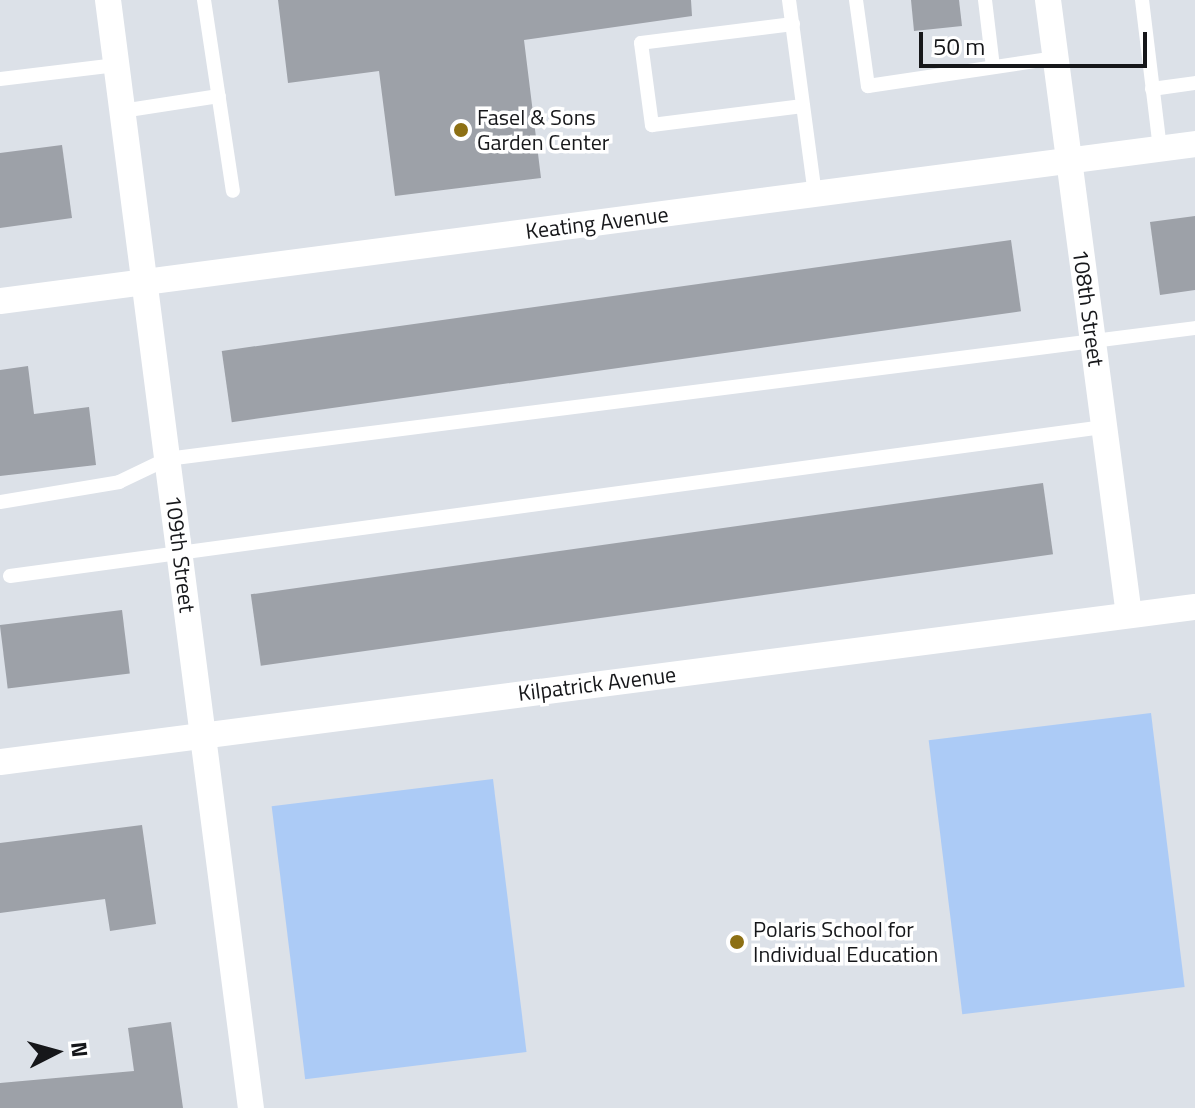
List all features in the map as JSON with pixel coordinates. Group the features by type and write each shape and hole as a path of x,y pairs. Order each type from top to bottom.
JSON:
{"street":[{"name":"109th Street","path":"108,0 251,1108"},
{"name":"108th Street","path":"1048,0 1129,615"},
{"name":"Keating Avenue","path":"0,301 1195,144"},
{"name":"Kilpatrick Avenue","path":"0,762 1195,608"}],"lane":[{"path":"204,0 233,191"},
{"path":"789,0 815,194"},
{"path":"856,0 868,86 1056,58"},
{"path":"985,0 993,67"},
{"path":"1142,0 1160,149"},
{"path":"793,24 641,43 652,125 803,106"},
{"path":"0,79 116,65"},
{"path":"1152,89 1195,83"},
{"path":"122,111 219,96"},
{"path":"0,502 119,482 167,459 1195,328"},
{"path":"10,576 1104,427"}],"shaded area":[{"path":"1151,713 1185,987 962,1014 929,740"},
{"path":"493,779 527,1052 305,1079 272,806"}],"building":[{"name":"Fasel & Sons Garden Center","path":"278,0 691,0 692,16 524,40 541,178 395,196 379,71 288,83"},
{"path":"911,0 959,0 962,26 914,31"},
{"path":"62,145 72,218 0,228 0,153"},
{"path":"1195,216 1195,290 1160,295 1150,222"},
{"path":"1011,240 1021,311 232,422 222,351"},
{"path":"28,366 34,414 89,407 96,465 0,476 0,370"},
{"path":"1043,483 1053,554 261,666 251,594"},
{"path":"122,610 130,674 8,689 0,625"},
{"path":"142,825 156,924 110,931 105,899 0,913 0,843"},
{"path":"171,1022 183,1108 0,1108 0,1083 134,1071 128,1028"}],"place":[{"name":"Fasel & Sons Garden Center","path":"461,130"},
{"name":"Polaris School for Individual Education","path":"737,942"}]}
